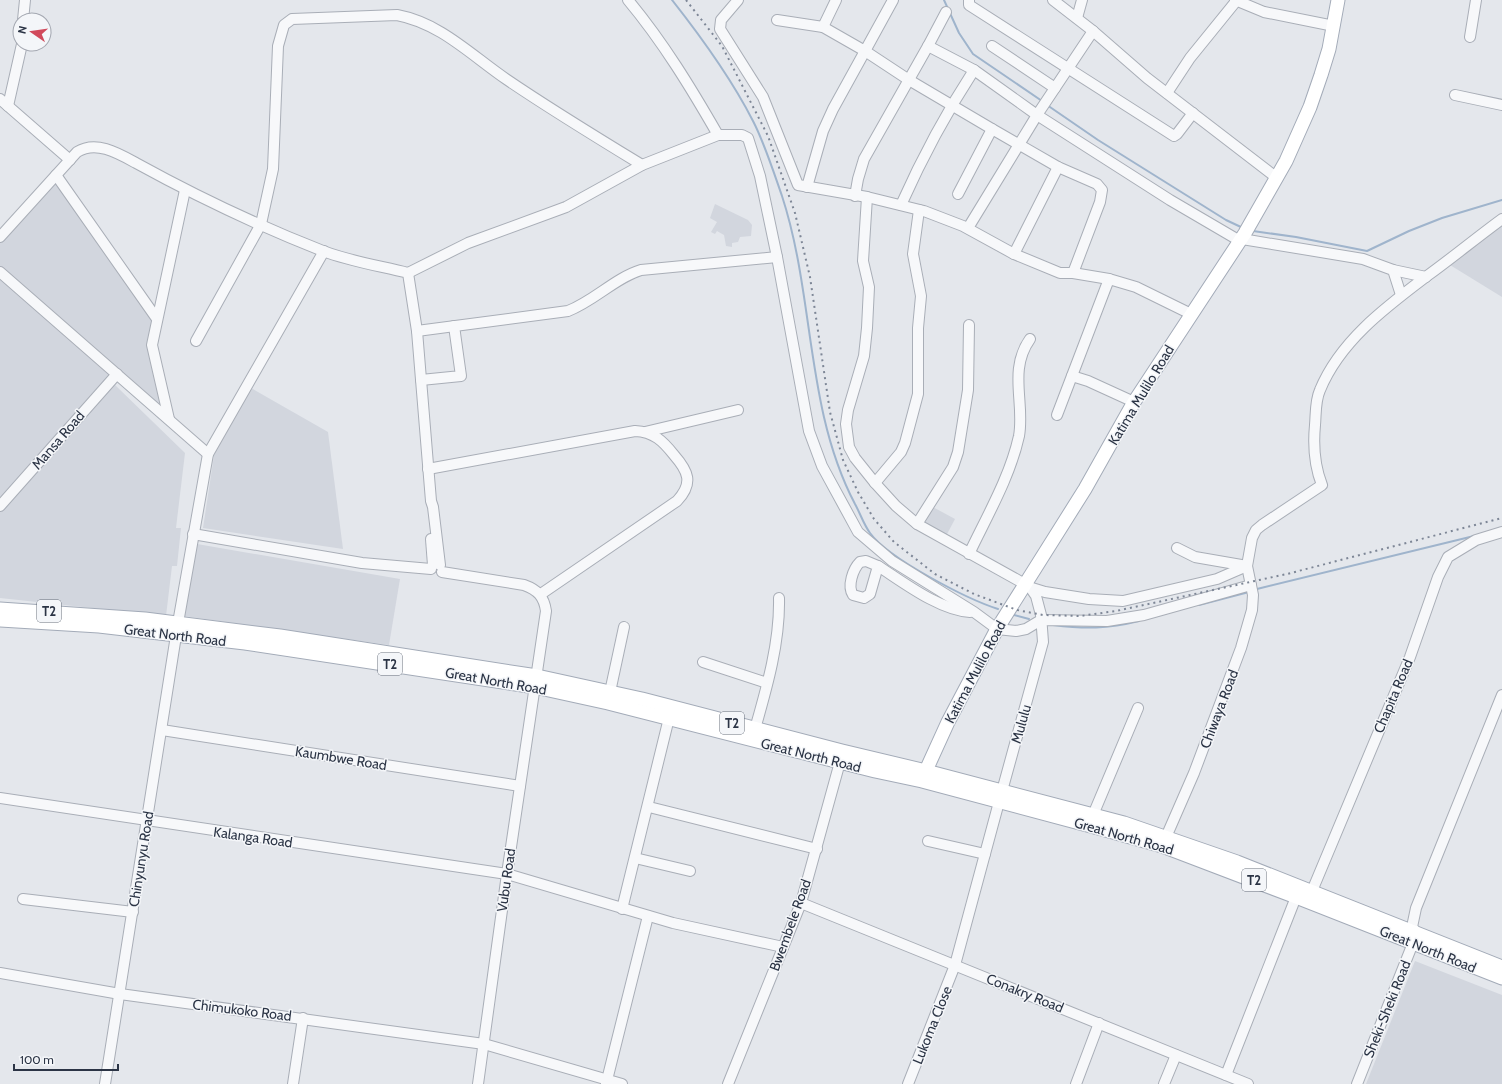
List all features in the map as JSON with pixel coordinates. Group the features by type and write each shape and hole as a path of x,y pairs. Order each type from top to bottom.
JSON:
{"main road":[{"name":"Katima Mulilo Road","path":"924,776 948,722 997,629 1027,585 1085,489 1134,402 1244,235 1277,178 1310,106 1329,49 1338,0"},
{"name":"Great North Road","path":"0,609 178,628 372,661 610,692 755,729 1000,797 1102,829 1163,842 1312,891 1502,978"},
{"name":"Great North Road","path":"0,620 99,626 178,628"},
{"name":"Great North Road","path":"536,682 840,762 924,776"},
{"name":"Great North Road","path":"1000,797 1093,815 1296,897 1415,939 1502,967"}],"street":[{"path":"24,12 26,0"},
{"path":"628,0 652,30 684,77 718,135"},
{"path":"738,0 720,20 720,29 763,97 798,185 901,205 919,210 968,228 1014,254 1060,273 1073,273 1109,279 1136,287 1191,314"},
{"path":"823,27 836,0"},
{"path":"807,187 823,131 833,109 893,0"},
{"path":"969,0 969,5 1174,136 1193,113"},
{"path":"1052,0 1093,31 1123,58 1277,178"},
{"path":"1077,18 1082,0"},
{"path":"1168,93 1190,58 1236,0 1264,12 1334,26"},
{"path":"1470,38 1476,0"},
{"path":"855,196 858,178 864,159 946,12"},
{"path":"196,341 261,224 273,169 278,46 284,25 292,19 397,15 413,18 429,24 506,79 642,165"},
{"path":"777,20 823,27 865,51 909,80 992,130 1058,167 1098,184 1102,190 1100,202 1073,273"},
{"path":"968,228 1018,144 1093,31"},
{"path":"928,46 974,70 1042,109 1170,200 1244,235 1362,259 1393,270 1426,277"},
{"path":"992,46 1055,88"},
{"path":"8,106 20,52"},
{"path":"901,205 915,173 951,106 974,70"},
{"path":"1456,95 1502,104"},
{"path":"0,99 70,160"},
{"path":"958,194 992,130"},
{"path":"0,237 56,175 83,148 105,148 118,152 185,190 324,251 408,273 468,243 566,207 642,165 718,135 742,134 748,138 760,176 777,257 809,432 822,466 858,532 892,561 974,612 997,629 1016,631 1026,629 1041,620 1107,621 1144,615 1251,585"},
{"path":"1014,254 1058,167"},
{"path":"56,175 157,319"},
{"path":"169,419 152,345 185,190"},
{"path":"867,198 863,261 868,287 867,328 864,356 848,410 846,424 849,447 855,458 896,506 917,524 1027,585 1045,592 1089,599 1124,601 1217,579 1247,566"},
{"path":"875,483 901,452 905,443 918,394 918,334 921,296 913,254 919,210"},
{"path":"1247,566 1252,538 1256,530 1322,485 1317,472 1313,446 1316,406 1320,390 1340,354 1401,295 1502,219"},
{"name":"Chinyunyu Road","path":"105,1084 178,628 208,454 324,251"},
{"path":"417,331 568,311 578,307 628,275 641,270 777,257"},
{"path":"1393,270 1401,295"},
{"path":"0,272 208,454"},
{"path":"408,273 417,331 428,469 431,501 433,507 436,568"},
{"path":"1057,415 1109,279"},
{"path":"917,524 953,466 958,452 968,390 969,325"},
{"path":"421,380 461,376 454,326"},
{"path":"969,554 1005,480 1019,436 1018,368 1024,347 1030,339"},
{"name":"Mansa Road","path":"0,506 117,374"},
{"path":"1072,376 1088,381 1134,402"},
{"path":"428,469 635,432 645,432 738,410"},
{"path":"194,534 362,562 436,568 524,585 541,594 677,501 683,494 687,484 686,469 657,436 645,432"},
{"name":"Chapita Road","path":"1312,891 1410,657 1438,577 1448,557 1476,540 1502,532"},
{"path":"1177,548 1195,557 1247,566"},
{"path":"878,566 908,586 945,606 964,612 974,612"},
{"name":"Chiwaya Road","path":"1163,842 1194,773 1241,648 1252,610 1253,595 1247,566"},
{"name":"Mululu","path":"985,854 1043,642 1041,620 1036,596 1027,585"},
{"name":"Vubu Road","path":"478,1084 546,611 541,594"},
{"path":"755,729 778,632 779,598"},
{"path":"610,692 624,627"},
{"path":"703,662 767,683"},
{"path":"1415,939 1412,927 1416,908 1502,695"},
{"path":"1093,815 1138,708"},
{"path":"622,909 636,858 669,718"},
{"name":"Kaumbwe Road","path":"162,730 520,786"},
{"name":"Bwembele Road","path":"728,1084 801,903 840,762"},
{"name":"Kalanga Road","path":"0,798 147,822 507,874 622,909 704,931 783,947"},
{"path":"648,807 817,849"},
{"path":"928,841 985,854"},
{"name":"Lukoma Close","path":"908,1084 955,965 985,854"},
{"path":"636,858 690,871"},
{"path":"1226,1075 1296,897"},
{"path":"24,899 133,912"},
{"name":"Conakry Road","path":"801,903 1248,1084"},
{"path":"607,1082 648,916"},
{"name":"Sheki-Sheki Road","path":"1357,1084 1415,939"},
{"name":"Chimukoko Road","path":"0,973 120,994 484,1044 607,1082 622,1084"},
{"path":"293,1084 303,1018"},
{"path":"1076,1084 1099,1023"},
{"path":"1164,1084 1176,1055"}],"shaded area":[{"path":"55,181 154,320 164,413 0,270 0,240"},
{"path":"715,204 748,220 752,225 751,236 740,237 738,242 732,243 732,247 726,246 724,235 717,231 715,234 711,232 717,222 710,218"},
{"path":"1502,223 1502,297 1450,265"},
{"path":"0,271 115,375 115,385 185,453 176,528 181,528 177,566 172,566 166,616 0,598"},
{"path":"251,388 328,432 343,549 203,528 215,449"},
{"path":"931,506 955,519 946,536 922,523"},
{"path":"197,544 400,579 389,645 184,616"},
{"path":"1415,961 1502,995 1502,1084 1366,1084"}],"waterway":[{"path":"672,0 726,74 757,129 769,158 793,234 812,352 827,430 839,468 866,526 870,533 880,543 911,566 968,597 998,609"},
{"path":"944,0 959,33 973,54 1042,101"},
{"path":"1047,105 1098,140 1226,220 1243,228"},
{"path":"1253,231 1296,237 1367,251 1409,231 1442,218 1502,200"},
{"path":"1257,589 1474,536"},
{"path":"1199,605 1249,592"},
{"path":"1014,615 1029,619"},
{"path":"1053,625 1096,628 1117,626 1139,621"}],"railway":[{"path":"686,0 722,46 768,136 795,213 810,277 830,412 843,460 858,492 874,519 894,542 935,574 974,594 1017,610 1043,615 1080,616 1116,611 1287,574 1502,518"}]}
